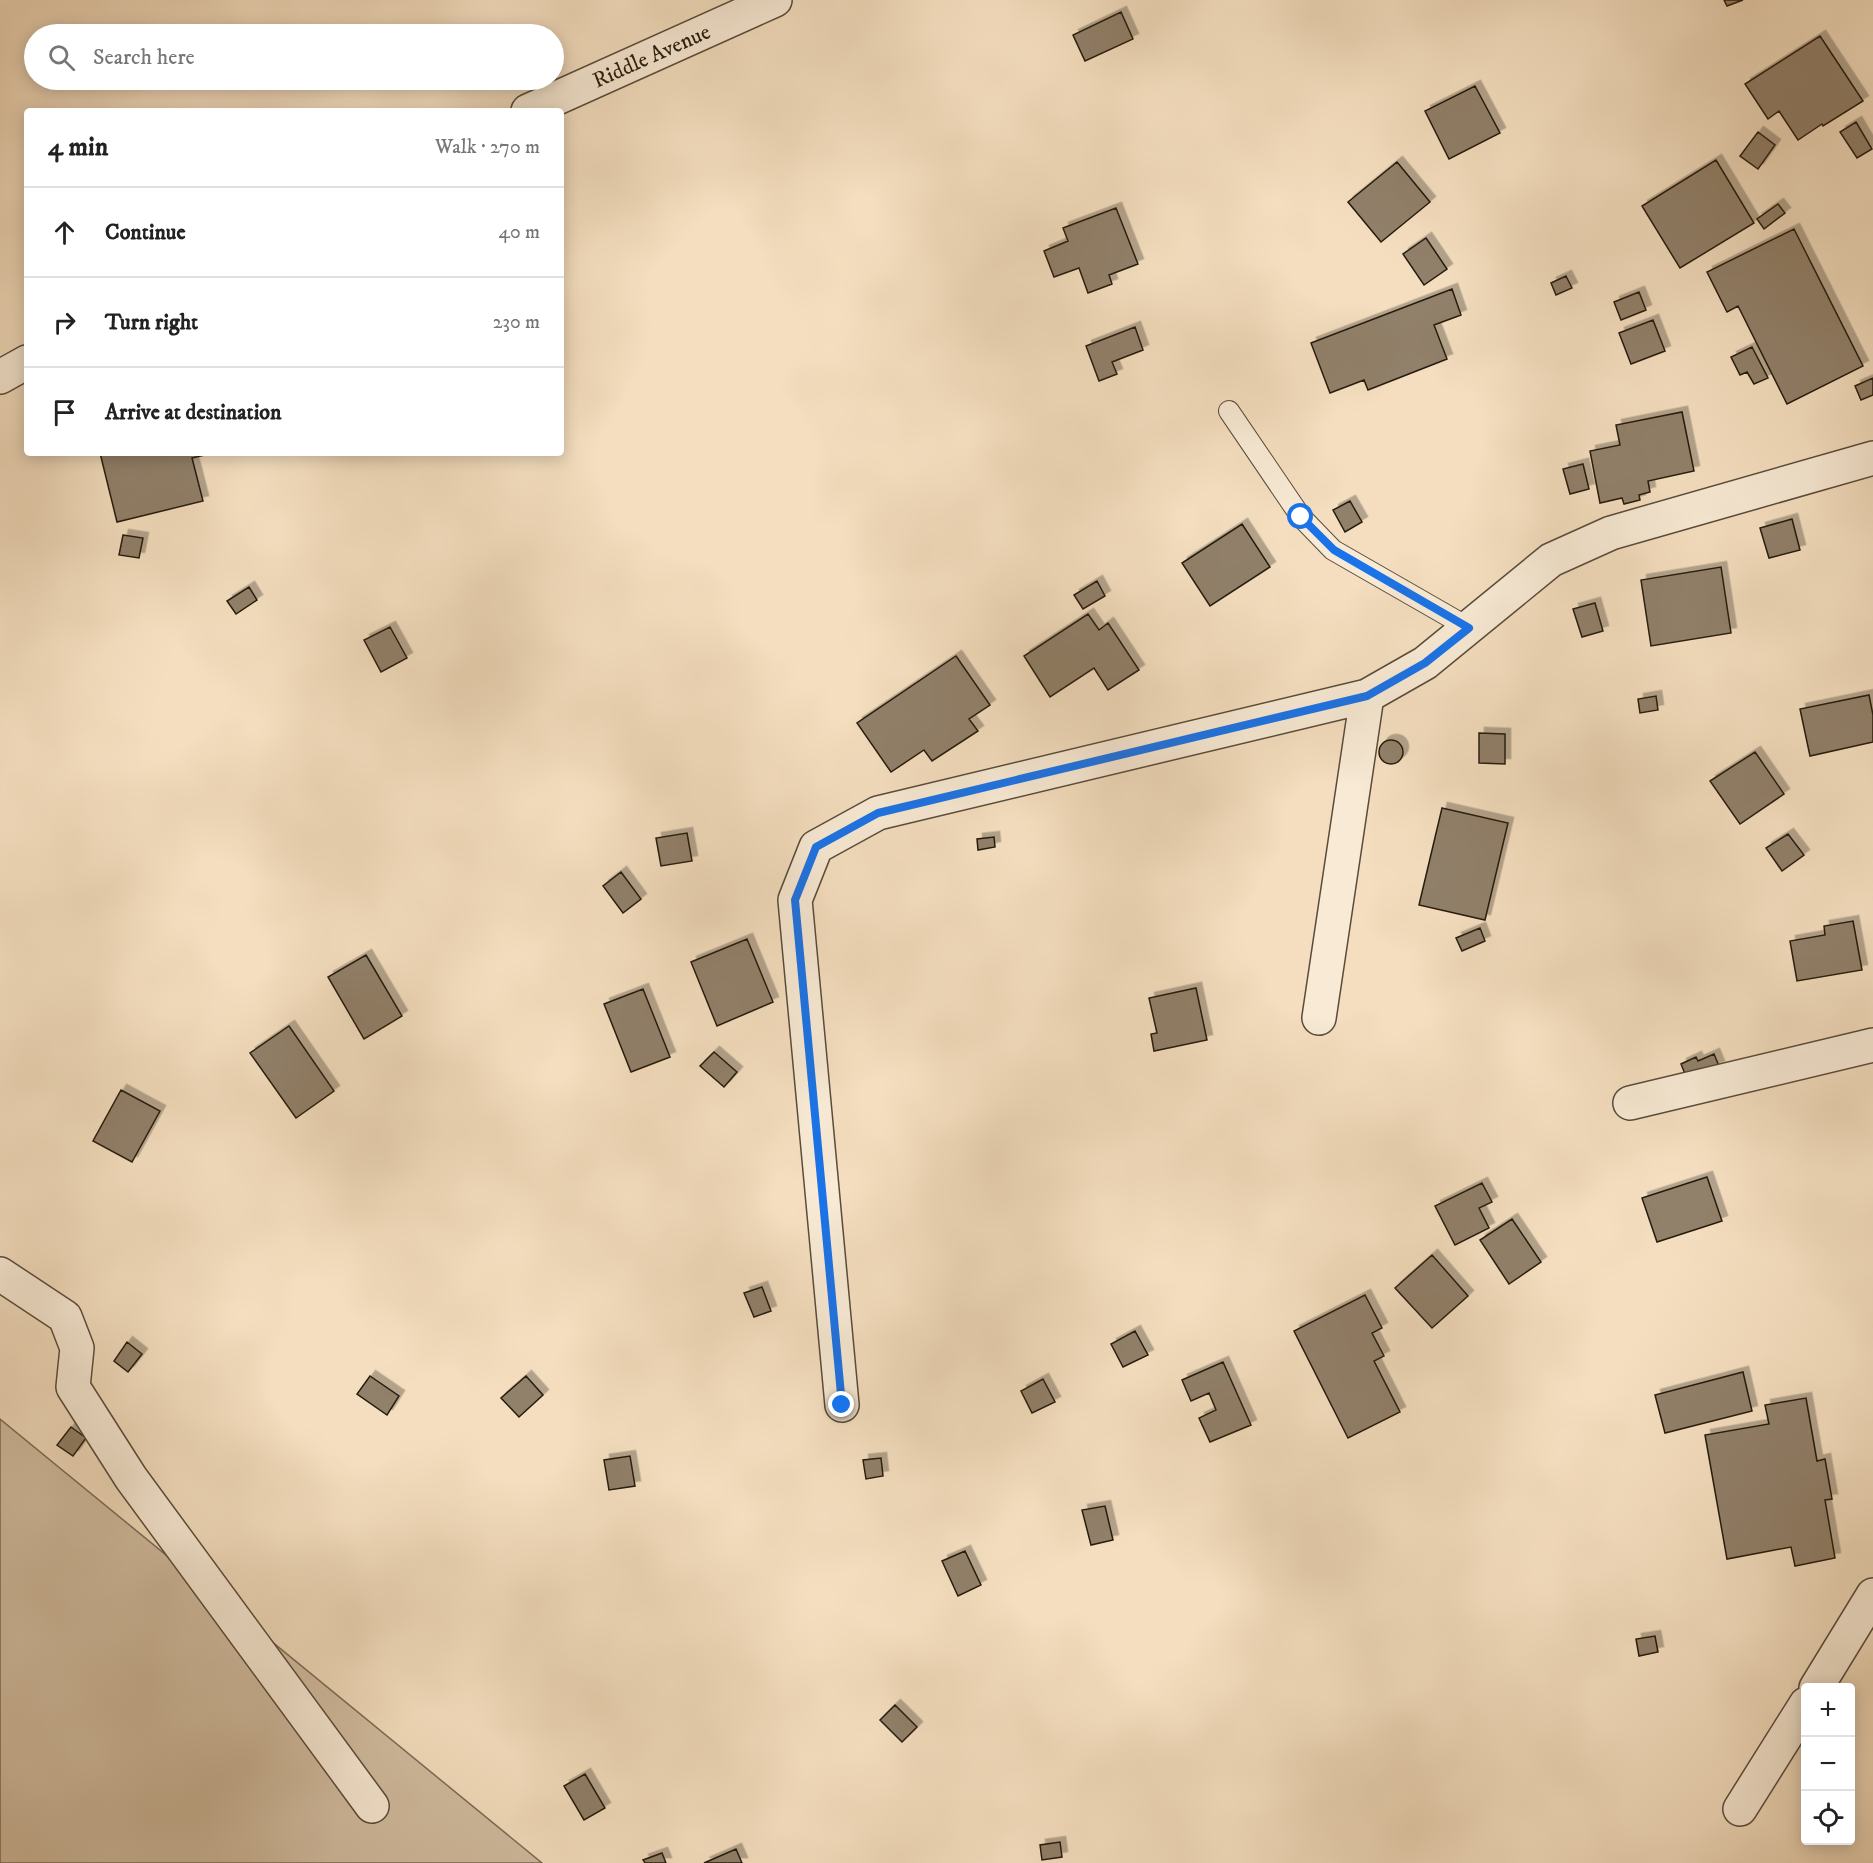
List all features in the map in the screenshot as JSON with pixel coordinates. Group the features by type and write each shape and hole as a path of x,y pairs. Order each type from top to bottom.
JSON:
{"street":[{"name":"Riddle Avenue","path":"535,108 775,0"},
{"path":"0,377 24,364"},
{"path":"842,1405 795,900 816,847 878,813 1367,696 1425,663 1551,560 1611,533 1873,458"},
{"path":"1319,1018 1367,696"},
{"path":"1630,1103 1873,1045"},
{"path":"0,1274 65,1317 77,1348 73,1387 131,1478 372,1806"},
{"path":"1819,1683 1873,1595"},
{"path":"1740,1809 1801,1712"}],"lane":[{"path":"1229,411 1301,517 1334,550 1469,628"}],"shaded area":[{"path":"0,1419 542,1863 0,1863"}],"building":[{"path":"1724,0 1743,0 1727,6"},
{"path":"1121,12 1133,39 1085,61 1073,35"},
{"path":"1820,36 1863,101 1798,140 1779,111 1768,119 1745,84"},
{"path":"1475,86 1500,133 1449,159 1425,111"},
{"path":"1856,122 1872,149 1857,158 1840,132"},
{"path":"1758,132 1775,145 1758,169 1740,156"},
{"path":"1716,160 1754,223 1680,268 1642,206"},
{"path":"1397,162 1430,202 1381,242 1348,202"},
{"path":"1778,204 1785,213 1764,229 1757,219"},
{"path":"1116,208 1138,264 1109,275 1112,284 1088,293 1079,268 1054,277 1044,251 1068,241 1063,228"},
{"path":"1794,229 1863,366 1787,404 1738,306 1727,312 1707,272"},
{"path":"1426,238 1447,269 1424,285 1403,254"},
{"path":"1566,276 1572,288 1556,295 1551,283"},
{"path":"1452,289 1461,315 1434,325 1447,359 1368,390 1364,380 1330,393 1311,343"},
{"path":"1639,292 1646,310 1621,320 1614,302"},
{"path":"1653,320 1665,351 1631,364 1619,333"},
{"path":"1135,327 1143,350 1112,362 1117,374 1099,381 1086,346"},
{"path":"1752,347 1768,378 1754,384 1747,372 1740,375 1731,357"},
{"path":"1873,378 1873,395 1861,400 1855,386"},
{"path":"1682,412 1694,471 1648,481 1650,492 1639,495 1640,500 1624,504 1622,498 1600,503 1590,451 1620,445 1616,425"},
{"path":"101,456 200,456 192,458 203,501 117,522"},
{"path":"1583,464 1589,489 1570,494 1563,469"},
{"path":"1350,501 1362,522 1345,532 1333,510"},
{"path":"1792,519 1800,550 1769,558 1760,528"},
{"path":"1242,524 1270,567 1210,606 1182,563"},
{"path":"123,535 143,538 139,558 119,555"},
{"path":"1721,567 1731,633 1651,646 1641,580"},
{"path":"1097,581 1105,596 1083,609 1074,595"},
{"path":"249,587 257,600 236,614 227,601"},
{"path":"1595,603 1603,631 1582,637 1573,609"},
{"path":"1088,614 1099,630 1108,623 1139,670 1108,690 1094,668 1050,697 1024,656"},
{"path":"390,627 407,658 381,672 364,640"},
{"path":"956,656 990,705 969,719 978,731 932,761 924,750 891,772 857,723"},
{"path":"1869,695 1873,715 1873,742 1810,756 1800,709"},
{"path":"1656,696 1658,710 1640,713 1638,699"},
{"path":"1479,733 1505,734 1505,764 1479,763"},
{"path":"1391,740 1399,744 1403,752 1399,760 1391,764 1383,760 1379,752 1383,744"},
{"path":"1755,752 1784,794 1740,824 1710,781"},
{"path":"1442,808 1508,823 1485,920 1419,905"},
{"path":"687,833 692,861 661,866 656,838"},
{"path":"1788,834 1804,855 1782,871 1766,848"},
{"path":"994,837 995,847 978,850 977,839"},
{"path":"621,872 641,899 623,913 603,886"},
{"path":"1853,921 1862,970 1797,981 1790,941 1825,935 1824,926"},
{"path":"1480,928 1485,941 1462,951 1456,938"},
{"path":"747,939 773,1002 717,1026 691,962"},
{"path":"366,955 402,1016 364,1039 328,977"},
{"path":"1196,988 1207,1040 1154,1051 1151,1034 1157,1033 1149,998"},
{"path":"643,989 670,1057 631,1072 604,1004"},
{"path":"289,1026 334,1091 296,1118 250,1053"},
{"path":"714,1052 737,1072 724,1087 700,1066"},
{"path":"1714,1054 1719,1066 1687,1079 1681,1064 1696,1057 1698,1061"},
{"path":"121,1090 160,1111 132,1162 93,1141"},
{"path":"1707,1177 1722,1221 1657,1242 1642,1198"},
{"path":"1482,1183 1492,1202 1479,1208 1489,1228 1455,1245 1435,1206"},
{"path":"1512,1219 1541,1262 1509,1284 1480,1240"},
{"path":"1432,1255 1468,1296 1432,1328 1395,1288"},
{"path":"762,1287 771,1311 754,1317 744,1293"},
{"path":"1365,1295 1382,1328 1372,1333 1384,1356 1374,1361 1400,1412 1348,1438 1294,1331"},
{"path":"1135,1331 1148,1355 1123,1367 1111,1344"},
{"path":"127,1342 142,1354 128,1372 114,1361"},
{"path":"1223,1362 1251,1425 1210,1442 1199,1418 1216,1410 1209,1393 1191,1401 1182,1380"},
{"path":"1743,1372 1752,1411 1665,1433 1655,1395"},
{"path":"370,1376 399,1396 387,1415 357,1394"},
{"path":"526,1376 543,1395 519,1417 501,1398"},
{"path":"1043,1379 1055,1402 1032,1413 1021,1391"},
{"path":"1806,1398 1817,1461 1825,1459 1832,1499 1825,1500 1835,1558 1795,1566 1791,1547 1727,1559 1705,1435 1769,1424 1765,1405"},
{"path":"71,1427 86,1438 73,1456 57,1445"},
{"path":"630,1456 635,1486 609,1490 604,1460"},
{"path":"881,1458 883,1476 866,1479 863,1460"},
{"path":"1105,1506 1113,1540 1091,1545 1082,1510"},
{"path":"965,1551 981,1585 958,1596 942,1561"},
{"path":"1655,1636 1658,1652 1639,1656 1636,1639"},
{"path":"895,1705 917,1727 902,1742 880,1720"},
{"path":"585,1774 605,1808 584,1820 564,1786"},
{"path":"1060,1842 1062,1857 1042,1860 1040,1845"},
{"path":"736,1849 742,1863 704,1863"},
{"path":"662,1853 666,1863 645,1863 643,1860"}],"route":[{"path":"842,1405 795,900 816,847 878,813 1367,696 1425,663 1469,628 1334,550 1301,517"}]}
